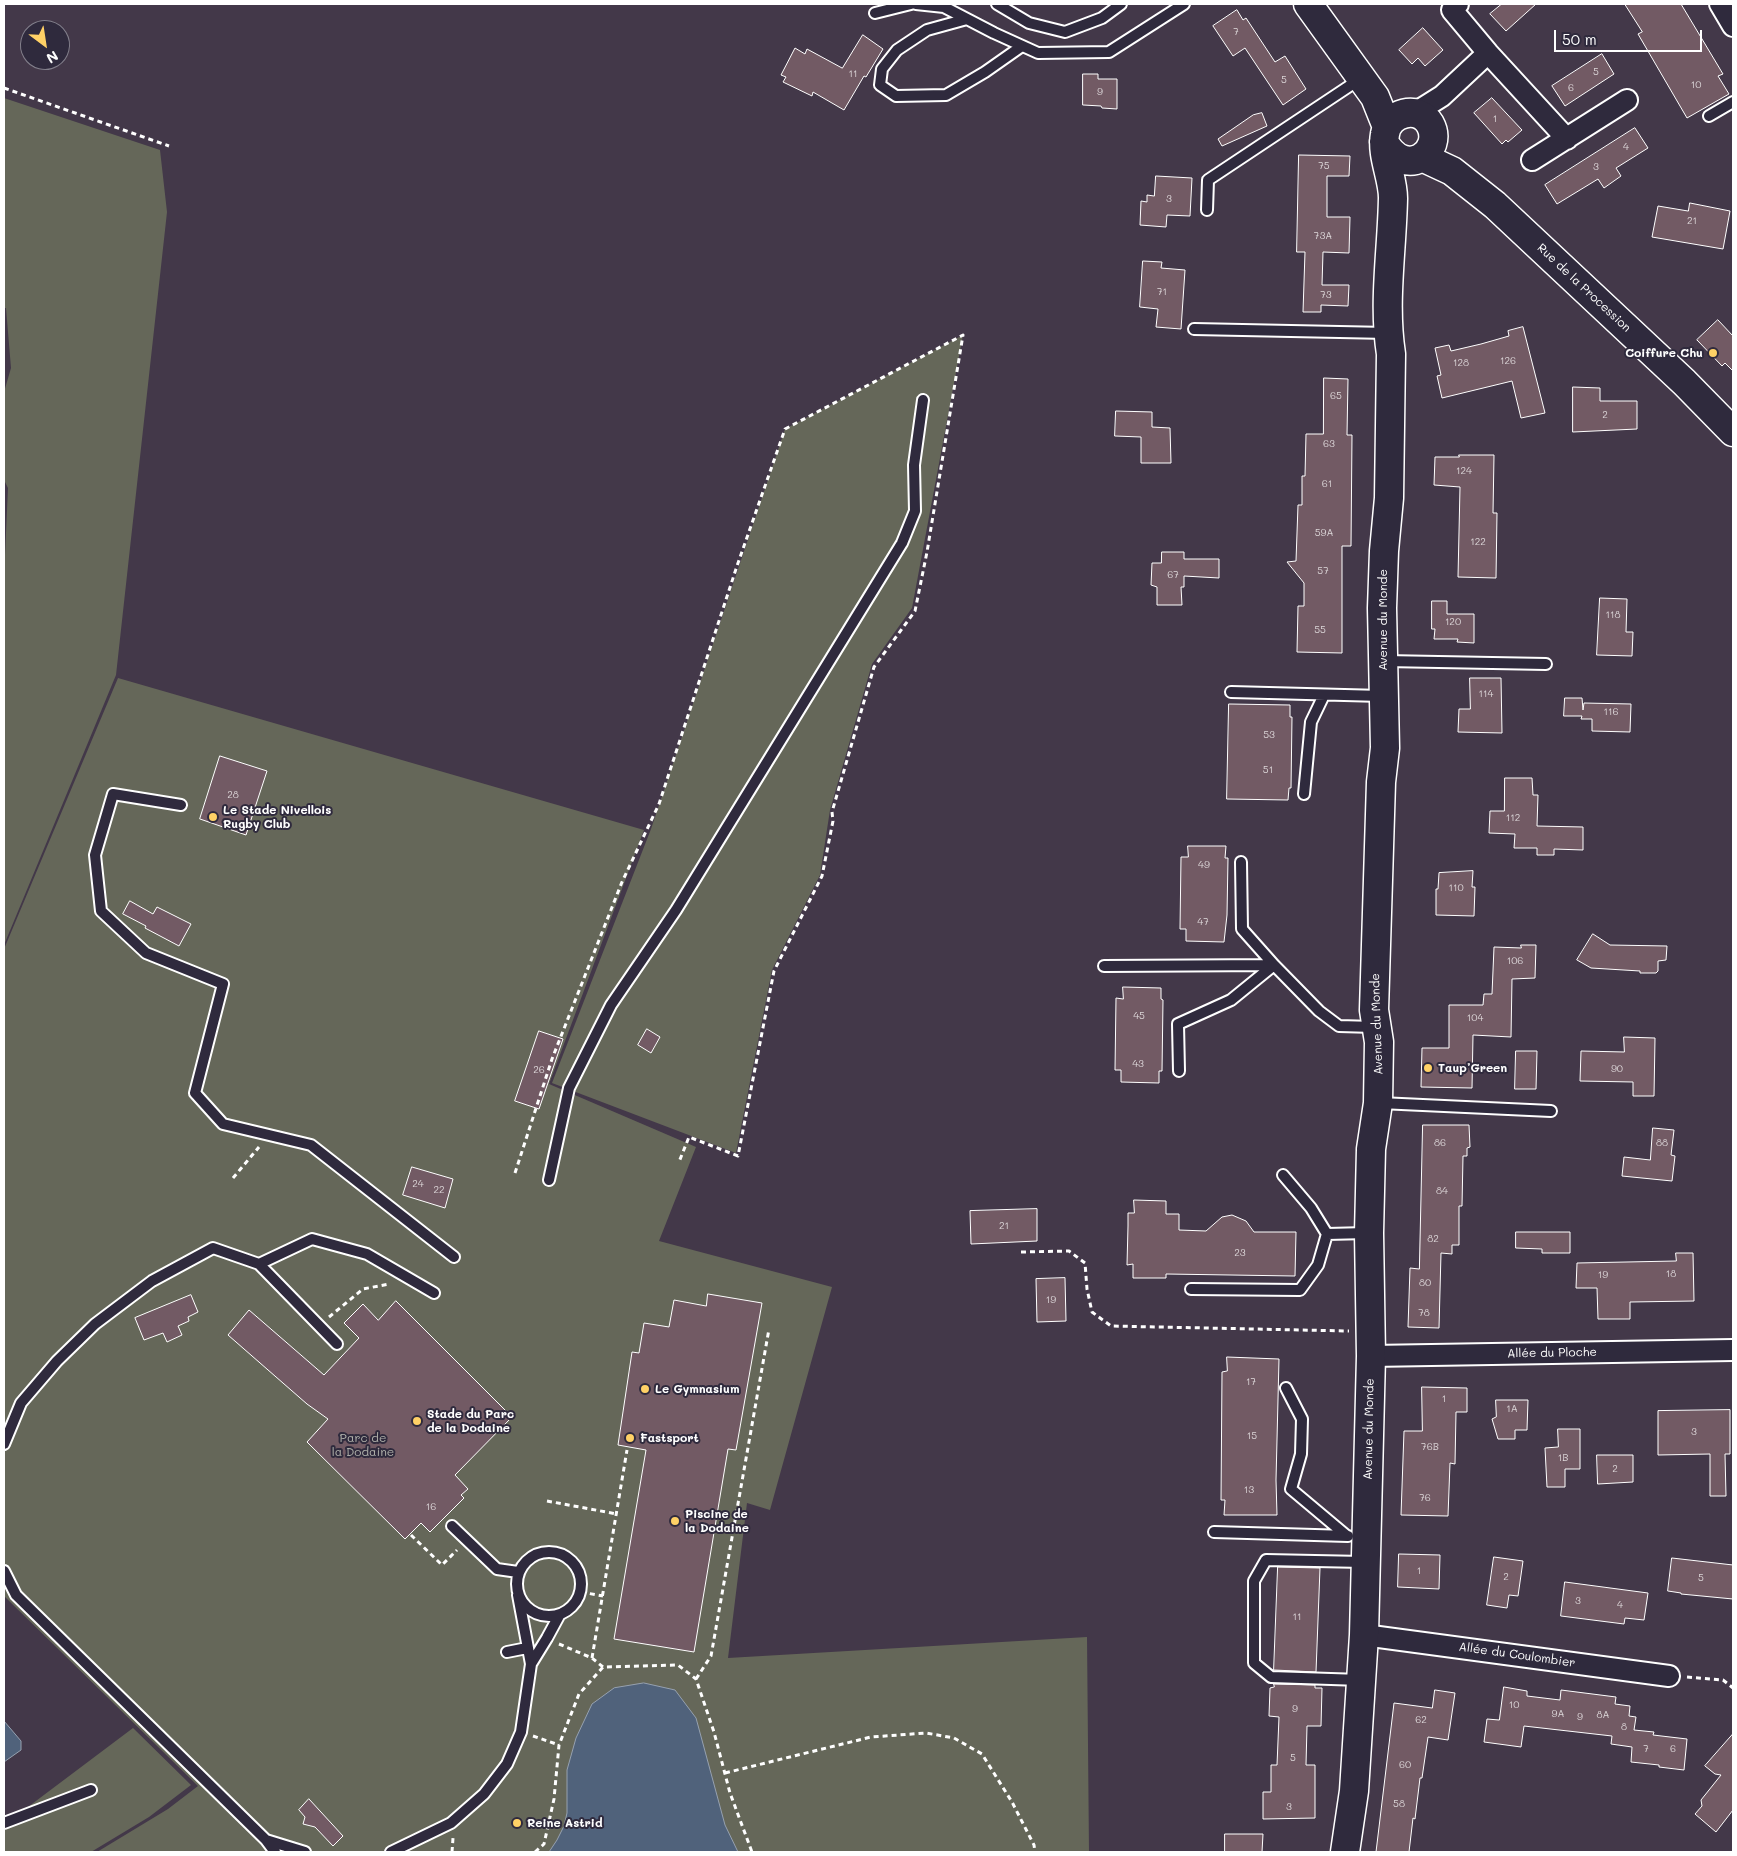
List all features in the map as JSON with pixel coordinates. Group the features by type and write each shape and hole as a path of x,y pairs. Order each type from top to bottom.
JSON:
{"street":[{"path":"1308,4 1368,88 1411,135 1442,96 1488,54"},
{"path":"1458,4 1452,10 1488,54 1567,139"},
{"path":"1720,4 1733,26"},
{"path":"1532,160 1627,100"},
{"name":"Rue de la Procession","path":"1411,135 1452,172 1495,205 1555,260 1684,382 1733,432"},
{"name":"Avenue du Monde","path":"1345,1852 1354,1791 1364,1635 1360,1545 1370,1344 1369,1233 1371,1150 1378,1103 1379,1042 1374,1010 1381,782 1385,748 1383,661 1384,551 1389,498 1391,354 1388,333 1387,282 1393,196 1386,165 1411,135"},
{"name":"Allée du Ploche","path":"1370,1344 1733,1350"},
{"name":"Allée du Coulombier","path":"1364,1635 1669,1676"}],"lane":[{"path":"876,13 911,4"},
{"path":"916,4 944,6 1038,54 1110,52 1184,4"},
{"path":"997,4 1029,23 1065,32 1102,18 1121,4"},
{"path":"967,19 927,30 897,50 882,69 880,85 896,96 946,95 985,72 1022,46"},
{"path":"1207,210 1208,180 1368,88"},
{"path":"1710,116 1733,102"},
{"path":"1194,329 1388,333"},
{"path":"549,1180 569,1088 611,1005 676,910 902,543 915,511 914,464 923,400"},
{"path":"1383,661 1546,664"},
{"path":"1231,692 1385,696"},
{"path":"1304,794 1311,722 1324,695"},
{"path":"181,806 112,794 95,855 101,911 146,953 223,984 195,1093 223,1124 311,1146 454,1257"},
{"path":"1241,862 1242,929 1319,1011 1340,1026 1376,1026"},
{"path":"1104,966 1274,965"},
{"path":"1178,1071 1178,1024 1231,1000 1274,965"},
{"path":"1378,1103 1551,1111"},
{"path":"1191,1288 1300,1290 1318,1265 1327,1234 1311,1208 1283,1175"},
{"path":"1327,1234 1369,1233"},
{"path":"260,1264 312,1239 367,1254 434,1293"},
{"path":"4,1444 21,1403 56,1361 95,1324 152,1281 213,1248 260,1264 337,1344"},
{"path":"1286,1388 1302,1419 1300,1454 1292,1489 1360,1545"},
{"path":"452,1526 497,1569 518,1572"},
{"path":"1214,1532 1360,1545"},
{"path":"1360,1545 1266,1560 1254,1581 1254,1663 1271,1677 1362,1680"},
{"path":"391,1852 407,1848 451,1823 484,1794 507,1764 521,1732 531,1664 527,1648 518,1595 516,1583 518,1572 524,1562 530,1556 541,1552 552,1551 563,1554 572,1561 581,1578 580,1592 577,1600 570,1608 560,1614 542,1616 532,1612 524,1605 518,1595"},
{"path":"4,1571 16,1595 266,1840 274,1852"},
{"path":"531,1664 560,1614"},
{"path":"502,1653 527,1648"},
{"path":"4,1824 91,1790"},
{"path":"266,1840 305,1852"}],"path":[{"path":"4,88 169,146"},
{"path":"233,1178 268,1135"},
{"path":"1021,1252 1069,1251 1085,1263 1087,1288 1092,1312 1111,1326 1370,1344"},
{"path":"319,1325 363,1289 412,1280"},
{"path":"696,1679 711,1656 769,1329"},
{"path":"592,1658 627,1450"},
{"path":"547,1501 617,1514"},
{"path":"411,1535 442,1564 466,1540"},
{"path":"580,1592 603,1596"},
{"path":"547,1638 592,1658 603,1667 678,1665 696,1679 714,1732 730,1793 752,1852"},
{"path":"535,1852 544,1844 554,1800 558,1746 579,1694 603,1667"},
{"path":"1669,1676 1723,1680 1733,1688"},
{"path":"521,1732 558,1746"},
{"path":"725,1774 871,1737 926,1734 954,1738 982,1754 1012,1802 1034,1845 1035,1852"}],"green space":[{"path":"4,98 160,150 167,212 116,675 4,945 4,577 8,488 4,480 4,392 11,368 6,308 4,308"},
{"path":"963,335 912,608 872,664 830,810 820,875 772,970 736,1153 552,1083 651,829 785,429"},
{"name":"Parc de la Dodaine","path":"118,678 644,830 549,1084 696,1147 659,1241 832,1287 770,1510 747,1503 728,1658 1087,1637 1089,1852 97,1852 168,1809 198,1786 4,1596 4,949"},
{"path":"133,1728 191,1785 149,1817 91,1852 4,1852 4,1825"}],"water":[{"path":"644,1683 675,1690 696,1718 725,1825 738,1852 549,1852 564,1826 567,1813 567,1770 576,1738 592,1704 614,1688"},
{"path":"4,1721 21,1741 21,1750 4,1762"}],"building":[{"path":"1502,4 1536,4 1506,31 1490,14"},
{"path":"1625,4 1681,4 1723,74 1718,76 1729,94 1687,118 1638,34 1642,32"},
{"path":"1237,10 1243,20 1246,18 1275,62 1285,56 1306,89 1283,105 1245,48 1233,56 1213,26"},
{"path":"1423,28 1443,50 1425,66 1418,58 1412,64 1399,50"},
{"path":"863,35 883,49 844,110 813,92 812,96 783,82 786,77 781,75 795,48 805,54 807,49 842,68"},
{"path":"1602,54 1614,74 1565,106 1552,86"},
{"path":"1083,74 1098,74 1098,79 1117,79 1117,109 1083,105"},
{"path":"1492,98 1522,130 1508,142 1506,140 1502,144 1474,113"},
{"path":"1262,113 1267,126 1222,146 1218,139 1253,115"},
{"path":"1635,128 1648,148 1616,168 1621,176 1604,188 1598,179 1557,204 1545,185"},
{"path":"1299,155 1350,156 1349,176 1327,176 1327,217 1350,217 1349,253 1323,252 1322,285 1349,285 1348,306 1321,305 1321,312 1303,312 1305,252 1297,252"},
{"path":"1156,176 1192,178 1190,216 1167,215 1166,227 1140,225 1141,201 1147,202 1147,195 1154,196"},
{"path":"1690,203 1730,211 1723,249 1652,237 1658,206 1688,211"},
{"path":"1143,261 1162,262 1161,268 1185,270 1181,329 1156,327 1158,309 1140,307"},
{"path":"1718,320 1733,336 1733,371 1725,363 1722,366 1697,340"},
{"path":"1523,327 1545,413 1521,418 1512,381 1442,398 1437,376 1441,375 1435,348 1449,345 1451,351 1481,344 1509,336 1508,331"},
{"path":"1324,378 1348,379 1347,435 1352,435 1351,546 1342,546 1342,653 1297,652 1298,606 1304,606 1304,583 1287,562 1296,561 1298,505 1302,505 1302,476 1305,476 1306,434 1323,434"},
{"path":"1573,387 1600,388 1600,401 1637,401 1637,429 1573,432"},
{"path":"1116,411 1152,412 1152,427 1170,428 1171,463 1141,463 1141,437 1115,436"},
{"path":"1459,455 1494,455 1493,513 1497,513 1496,578 1458,577 1460,487 1434,485 1435,457 1459,457"},
{"path":"1162,552 1184,552 1184,559 1219,559 1219,578 1184,576 1184,587 1181,587 1182,605 1157,605 1157,587 1151,585 1152,563 1161,563"},
{"path":"1600,598 1627,599 1626,632 1633,632 1632,656 1597,655"},
{"path":"1432,601 1447,601 1447,614 1474,614 1474,643 1457,642 1458,639 1434,639 1435,629 1432,629"},
{"path":"1470,678 1501,678 1502,733 1458,732 1459,709 1470,709"},
{"path":"1565,698 1582,698 1583,710 1584,703 1631,704 1630,732 1592,731 1592,719 1581,719 1582,716 1564,716"},
{"path":"1229,704 1290,705 1290,717 1292,717 1291,788 1289,788 1288,800 1227,799"},
{"path":"220,756 267,771 246,835 200,819"},
{"path":"1505,778 1532,778 1533,795 1538,795 1537,826 1583,827 1583,850 1554,849 1554,855 1537,855 1537,848 1514,848 1515,834 1489,833 1490,811 1504,811"},
{"path":"1188,846 1226,846 1225,858 1228,858 1227,915 1224,942 1186,941 1186,929 1180,929 1181,857 1188,857"},
{"path":"1473,871 1472,887 1475,887 1474,916 1436,915 1436,889 1438,889 1439,873"},
{"path":"130,901 153,914 157,907 191,924 179,946 123,914"},
{"path":"1593,934 1610,945 1667,946 1666,960 1658,961 1658,971 1656,973 1591,968 1577,960"},
{"path":"1521,945 1536,945 1535,978 1512,979 1511,1037 1473,1035 1472,1088 1421,1087 1422,1048 1449,1048 1449,1005 1483,1005 1484,994 1492,994 1494,947 1521,948"},
{"path":"1123,987 1161,988 1161,999 1163,1000 1162,1071 1159,1071 1159,1083 1121,1082 1121,1070 1115,1070 1116,998 1123,999"},
{"path":"647,1029 660,1037 651,1053 638,1045"},
{"path":"539,1031 563,1039 539,1109 515,1101"},
{"path":"1624,1037 1655,1038 1654,1096 1633,1096 1633,1082 1580,1081 1581,1051 1624,1052"},
{"path":"1516,1051 1537,1051 1536,1089 1515,1089"},
{"path":"1423,1125 1469,1125 1470,1147 1467,1148 1467,1156 1463,1156 1462,1206 1459,1206 1459,1245 1452,1245 1452,1254 1441,1253 1439,1328 1408,1327 1410,1268 1419,1269"},
{"path":"1653,1128 1674,1130 1671,1155 1675,1156 1672,1181 1622,1176 1624,1157 1650,1160"},
{"path":"412,1167 453,1179 445,1208 403,1195"},
{"path":"1134,1200 1166,1201 1166,1214 1179,1214 1179,1230 1206,1231 1222,1217 1232,1215 1246,1221 1254,1232 1296,1232 1295,1276 1166,1274 1166,1278 1133,1278 1133,1264 1127,1265 1128,1213 1134,1213"},
{"path":"1037,1209 1037,1241 971,1244 970,1211"},
{"path":"1516,1232 1570,1232 1570,1253 1542,1253 1542,1249 1516,1248"},
{"path":"1676,1253 1693,1253 1694,1301 1630,1302 1630,1319 1598,1319 1597,1288 1576,1288 1577,1263 1676,1261"},
{"path":"1065,1278 1066,1321 1037,1322 1036,1279"},
{"name":"Piscine de la Dodaine","path":"708,1294 762,1303 736,1450 728,1449 694,1652 614,1639 646,1450 618,1445 632,1352 639,1353 644,1323 669,1327 674,1300 706,1306"},
{"path":"191,1295 198,1312 188,1317 189,1321 178,1326 182,1335 167,1342 163,1333 144,1340 135,1318"},
{"name":"Stade du Parc de la Dodaine","path":"396,1301 512,1417 455,1475 468,1489 461,1495 464,1498 430,1532 421,1523 405,1539 307,1442 328,1419 307,1404 228,1335 249,1310 324,1375 359,1338 344,1323 363,1304 378,1320"},
{"path":"1227,1357 1279,1359 1277,1515 1224,1515 1225,1500 1221,1500 1222,1372 1227,1371"},
{"path":"1422,1387 1467,1388 1467,1412 1456,1412 1455,1464 1450,1463 1448,1516 1401,1515 1404,1431 1422,1431"},
{"path":"1496,1400 1528,1400 1527,1430 1515,1430 1515,1439 1498,1439 1492,1419 1496,1417"},
{"path":"1730,1410 1730,1454 1725,1454 1726,1496 1710,1496 1710,1454 1658,1455 1658,1411"},
{"path":"1558,1429 1580,1429 1580,1469 1565,1469 1565,1487 1547,1487 1545,1448 1558,1447"},
{"path":"1597,1455 1633,1455 1633,1482 1598,1484"},
{"path":"1399,1554 1440,1555 1439,1589 1398,1587"},
{"path":"1494,1557 1523,1561 1518,1596 1509,1595 1507,1608 1487,1605"},
{"path":"1672,1558 1733,1565 1733,1599 1668,1591"},
{"path":"1278,1567 1320,1568 1316,1672 1274,1670"},
{"path":"1565,1582 1648,1593 1644,1620 1625,1618 1624,1624 1561,1616"},
{"path":"1274,1684 1315,1685 1315,1688 1322,1688 1321,1726 1307,1726 1306,1765 1315,1765 1315,1818 1263,1819 1263,1792 1271,1792 1271,1765 1277,1765 1279,1717 1269,1716 1270,1688 1274,1687"},
{"path":"1504,1687 1527,1691 1527,1696 1560,1700 1561,1690 1616,1697 1615,1704 1630,1706 1629,1716 1636,1717 1634,1730 1654,1732 1653,1735 1687,1739 1684,1770 1631,1762 1632,1747 1611,1744 1612,1736 1524,1726 1521,1747 1484,1742 1487,1719 1499,1720"},
{"path":"1435,1690 1455,1693 1448,1740 1428,1737 1415,1819 1413,1818 1409,1852 1376,1852 1394,1703 1432,1708"},
{"path":"1733,1734 1733,1810 1716,1832 1695,1814 1702,1806 1701,1800 1721,1775 1715,1774 1705,1766"},
{"path":"309,1799 343,1836 333,1846 315,1827 303,1824 305,1817 299,1810"},
{"path":"1225,1834 1263,1834 1262,1852 1225,1852"}],"place":[{"name":"Coiffure Chu","path":"1713,353"},
{"name":"Le Stade Nivellois Rugby Club","path":"213,817"},
{"name":"Taup’Green","path":"1428,1068"},
{"name":"Le Gymnasium","path":"645,1389"},
{"name":"Stade du Parc de la Dodaine","path":"417,1421"},
{"name":"Fastsport","path":"630,1438"},
{"name":"Piscine de la Dodaine","path":"675,1521"},
{"name":"Reine Astrid","path":"517,1823"}]}
